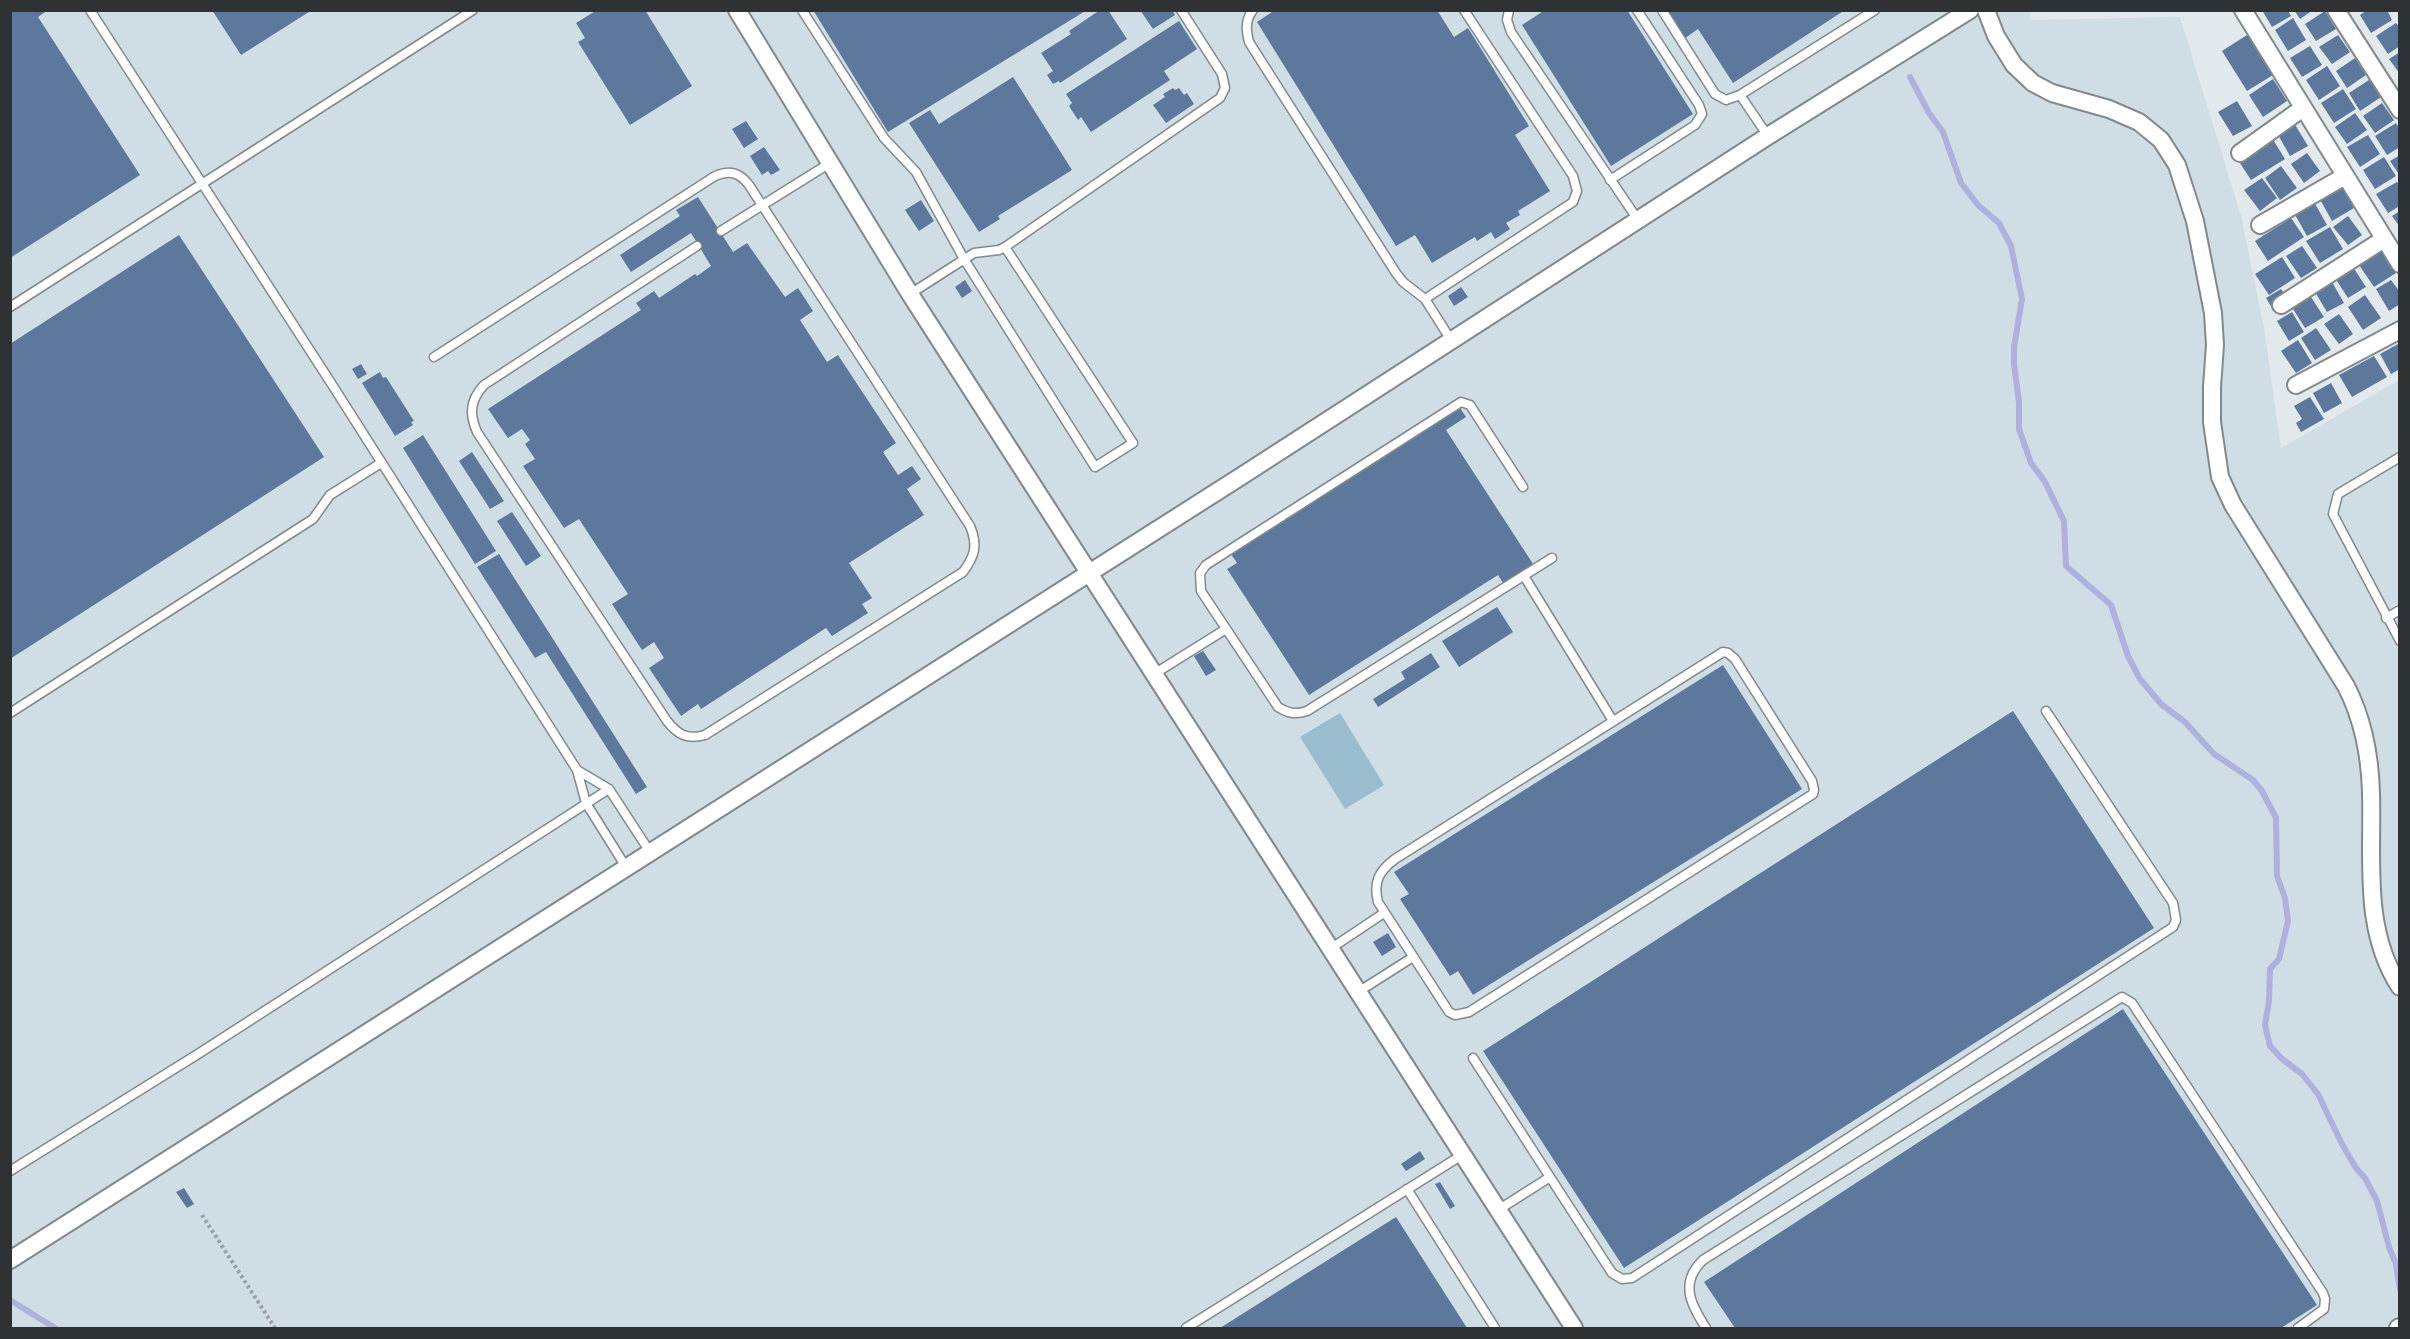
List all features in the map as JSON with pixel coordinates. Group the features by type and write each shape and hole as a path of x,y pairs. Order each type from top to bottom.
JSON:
{"street":[{"path":"737,10 910,294 1574,1329"},
{"path":"10,1260 1768,136 1970,10"},
{"path":"1986,10 2007,55 2019,71 2033,83 2052,93 2109,109 2139,122 2161,140 2180,171 2201,250 2214,324 2212,422 2220,477 2233,505 2335,667 2359,715 2370,772 2375,922 2385,958 2400,987"},
{"path":"2243,10 2400,264"},
{"path":"2336,10 2400,110"},
{"path":"2240,153 2303,108"},
{"path":"2260,225 2345,176"},
{"path":"2281,305 2384,239"},
{"path":"2296,385 2400,330"}],"lane":[{"path":"90,10 577,770 586,803 626,867"},
{"path":"10,307 473,10"},
{"path":"802,10 884,138 916,172 964,259 1095,467 1133,443 1005,247"},
{"path":"910,294 980,250 994,251 1005,247 1220,98 1225,88 1222,74 1181,10"},
{"path":"1253,10 1246,24 1249,42 1396,273 1403,282 1425,299 1451,340"},
{"path":"1425,299 1573,202 1577,191 1573,176 1464,10"},
{"path":"1509,10 1507,20 1511,32 1638,220"},
{"path":"1610,180 1695,126 1702,114 1699,105 1637,10"},
{"path":"1662,10 1715,94 1726,100 1740,95 1875,10"},
{"path":"1740,95 1768,136"},
{"path":"722,231 830,163"},
{"path":"434,357 715,176 728,172 739,175 749,184 970,525 976,544 971,561 963,572 711,732 691,738 678,733 667,721 477,432 471,413 476,394 484,385 697,246"},
{"path":"1523,487 1470,405 1464,402 1457,403 1206,565 1200,573 1201,591 1278,707 1298,714 1307,711 1552,558"},
{"path":"2400,457 2338,494 2333,514 2400,641"},
{"path":"10,713 313,519 330,495 381,464"},
{"path":"1524,576 1613,721"},
{"path":"2386,618 2400,610"},
{"path":"1154,674 1226,629"},
{"path":"1728,653 1735,659 1812,781 1814,790 1809,798 1469,1012 1455,1015 1449,1012 1378,902 1377,878 1387,865 1613,721 1718,654 1728,653"},
{"path":"1473,1058 1612,1273 1622,1279 1632,1278 2173,927 2176,920 2173,903 2046,711"},
{"path":"577,770 609,789 650,852"},
{"path":"10,1171 207,1048 609,789"},
{"path":"1330,949 1384,913"},
{"path":"1358,992 1413,957"},
{"path":"1706,1329 1695,1311 1689,1292 1692,1275 1703,1260 2122,997 2132,1003 2323,1293 2324,1309 2298,1329"},
{"path":"1186,1329 1462,1155"},
{"path":"1498,1210 1550,1177"},
{"path":"1407,1189 1496,1329"}],"path":[{"path":"202,1215 275,1329"}],"shaded area":[{"path":"2031,10 2030,20 2180,17 2241,216 2264,328 2281,448 2399,380 2399,1328 11,1328 10,11"},
{"path":"1340,713 1384,785 1345,809 1300,737"}],"building":[{"path":"10,10 48,10 38,17 140,175 10,258"},
{"path":"212,10 312,10 241,55"},
{"path":"597,10 645,10 692,86 630,125 578,42 585,38 576,23"},
{"path":"813,10 1087,10 888,132"},
{"path":"1100,10 1108,10 1127,39 1060,83 1059,81 1053,84 1047,75 1053,71 1041,53 1071,34 1069,31"},
{"path":"1140,10 1172,10 1175,15 1153,29"},
{"path":"1275,10 1437,10 1454,37 1468,28 1529,126 1515,135 1550,191 1518,211 1520,215 1506,223 1510,229 1495,239 1491,232 1477,241 1475,237 1432,263 1415,235 1396,246 1257,22"},
{"path":"1545,10 1627,10 1693,114 1611,166 1522,25"},
{"path":"1666,10 1845,10 1733,83 1698,29 1684,39"},
{"path":"2262,10 2288,10 2291,16 2272,27"},
{"path":"2294,10 2313,10 2300,19"},
{"path":"2367,10 2387,10 2392,20 2371,33 2360,15"},
{"path":"2325,11 2336,29 2316,41 2305,24"},
{"path":"2293,18 2306,40 2288,51 2275,30"},
{"path":"1179,21 1197,49 1164,71 1170,80 1091,132 1081,117 1078,120 1069,106 1072,103 1066,94"},
{"path":"2396,23 2400,28 2400,46 2388,54 2376,36"},
{"path":"2247,35 2273,75 2247,91 2222,51"},
{"path":"2338,35 2350,52 2332,64 2319,47"},
{"path":"2310,46 2322,65 2302,77 2290,58"},
{"path":"2400,52 2400,74 2389,59"},
{"path":"2355,58 2366,75 2347,88 2336,71"},
{"path":"2327,66 2340,86 2319,100 2306,80"},
{"path":"1013,77 1072,170 998,216 1000,219 979,232 909,123 930,110 939,124"},
{"path":"2273,79 2287,101 2263,117 2249,95"},
{"path":"2369,80 2381,97 2360,111 2349,93"},
{"path":"1173,88 1175,90 1179,88 1184,95 1187,93 1194,104 1166,123 1153,105 1165,97 1163,94"},
{"path":"2343,89 2356,109 2334,123 2321,103"},
{"path":"2237,101 2252,126 2233,136 2218,112"},
{"path":"2382,103 2394,120 2375,133 2363,116"},
{"path":"2355,113 2367,130 2347,144 2335,127"},
{"path":"746,121 758,139 744,148 732,129"},
{"path":"2294,123 2308,146 2290,156 2277,133"},
{"path":"2396,123 2400,130 2400,147 2387,155 2375,136"},
{"path":"2368,135 2380,154 2360,167 2347,147"},
{"path":"2272,138 2285,159 2251,180 2238,160"},
{"path":"764,147 780,170 771,175 768,171 762,175 750,156"},
{"path":"2307,153 2320,171 2304,183 2291,164"},
{"path":"2400,155 2400,176 2390,161"},
{"path":"2384,157 2396,176 2375,189 2363,170"},
{"path":"2281,166 2297,188 2280,200 2265,178"},
{"path":"2262,178 2277,198 2260,211 2244,190"},
{"path":"2397,182 2400,186 2400,206 2388,213 2376,194"},
{"path":"2340,183 2354,208 2332,221 2318,196"},
{"path":"698,197 733,252 747,243 785,297 798,288 813,311 800,320 827,362 838,355 896,443 883,452 898,475 912,466 921,479 907,489 924,515 849,563 872,598 862,604 868,613 832,636 826,628 701,709 698,704 681,716 649,668 664,658 654,642 642,650 612,604 628,594 579,519 564,528 523,466 535,459 525,444 530,440 522,429 508,438 488,409 641,310 636,303 654,291 659,298 711,266 691,233 631,272 620,255 680,216 676,210"},
{"path":"921,200 934,221 919,231 905,210"},
{"path":"2314,202 2327,225 2307,236 2294,213"},
{"path":"2400,211 2400,227 2392,216"},
{"path":"2348,216 2362,235 2348,245 2333,227"},
{"path":"2291,218 2304,237 2268,261 2255,241"},
{"path":"2330,227 2343,249 2320,263 2306,241"},
{"path":"179,235 324,457 10,659 10,344"},
{"path":"2302,246 2317,268 2301,278 2286,256"},
{"path":"2379,247 2396,273 2374,287 2357,262"},
{"path":"2282,257 2295,278 2269,295 2255,274"},
{"path":"2353,267 2366,287 2348,298 2335,278"},
{"path":"965,280 972,291 962,298 955,287"},
{"path":"2391,280 2400,292 2400,304 2389,311 2376,289"},
{"path":"2332,282 2344,303 2327,312 2315,292"},
{"path":"1461,287 1468,297 1454,306 1448,296"},
{"path":"2281,289 2288,299 2272,308 2266,298"},
{"path":"2365,295 2381,318 2363,330 2348,307"},
{"path":"2311,297 2324,317 2305,328 2293,309"},
{"path":"2292,312 2304,332 2289,341 2277,321"},
{"path":"2339,314 2353,334 2339,344 2324,324"},
{"path":"2316,328 2331,350 2315,360 2301,338"},
{"path":"2298,340 2312,363 2296,373 2281,351"},
{"path":"2398,344 2400,369 2391,374 2380,354"},
{"path":"2374,356 2387,377 2352,397 2339,375"},
{"path":"361,364 367,374 358,379 352,369"},
{"path":"380,372 383,378 386,377 414,421 411,422 413,425 395,436 362,383"},
{"path":"2331,383 2342,403 2324,413 2313,393"},
{"path":"2310,397 2324,419 2301,432 2296,423 2302,419 2294,406"},
{"path":"1460,408 1466,417 1446,430 1535,567 1505,586 1498,575 1309,695 1227,569 1237,563 1231,554"},
{"path":"423,435 496,551 475,564 403,448"},
{"path":"472,452 504,501 490,509 459,461"},
{"path":"512,512 541,556 526,566 497,521"},
{"path":"499,554 647,787 636,794 546,652 535,658 477,567"},
{"path":"1497,607 1513,632 1459,667 1442,641"},
{"path":"1203,651 1216,670 1206,676 1194,656"},
{"path":"1431,653 1440,667 1378,707 1373,699 1405,679 1401,672"},
{"path":"1723,665 1802,789 1473,995 1458,971 1450,976 1400,899 1409,894 1394,872"},
{"path":"2013,711 2154,928 1624,1268 1483,1051"},
{"path":"1388,933 1396,947 1382,956 1373,942"},
{"path":"2123,1009 2317,1305 2281,1328 1735,1328 1704,1282"},
{"path":"1420,1151 1425,1159 1406,1171 1401,1164"},
{"path":"1440,1182 1455,1206 1450,1209 1435,1184"},
{"path":"184,1188 194,1204 187,1208 176,1192"},
{"path":"1396,1217 1467,1328 1220,1328"}],"waterway":[{"path":"1910,77 1929,113 1943,132 1961,183 1978,205 1999,223 2011,246 2022,299 2014,347 2019,429 2031,463 2045,482 2064,521 2066,566 2111,605 2128,656 2140,679 2161,704 2185,722 2214,754 2253,780 2262,791 2276,818 2277,876 2285,898 2288,921 2279,959 2270,969 2269,1001 2265,1025 2270,1046 2302,1074 2318,1094 2342,1144 2356,1168 2365,1178 2377,1201 2396,1264 2400,1290"},
{"path":"10,1300 55,1328"}]}
